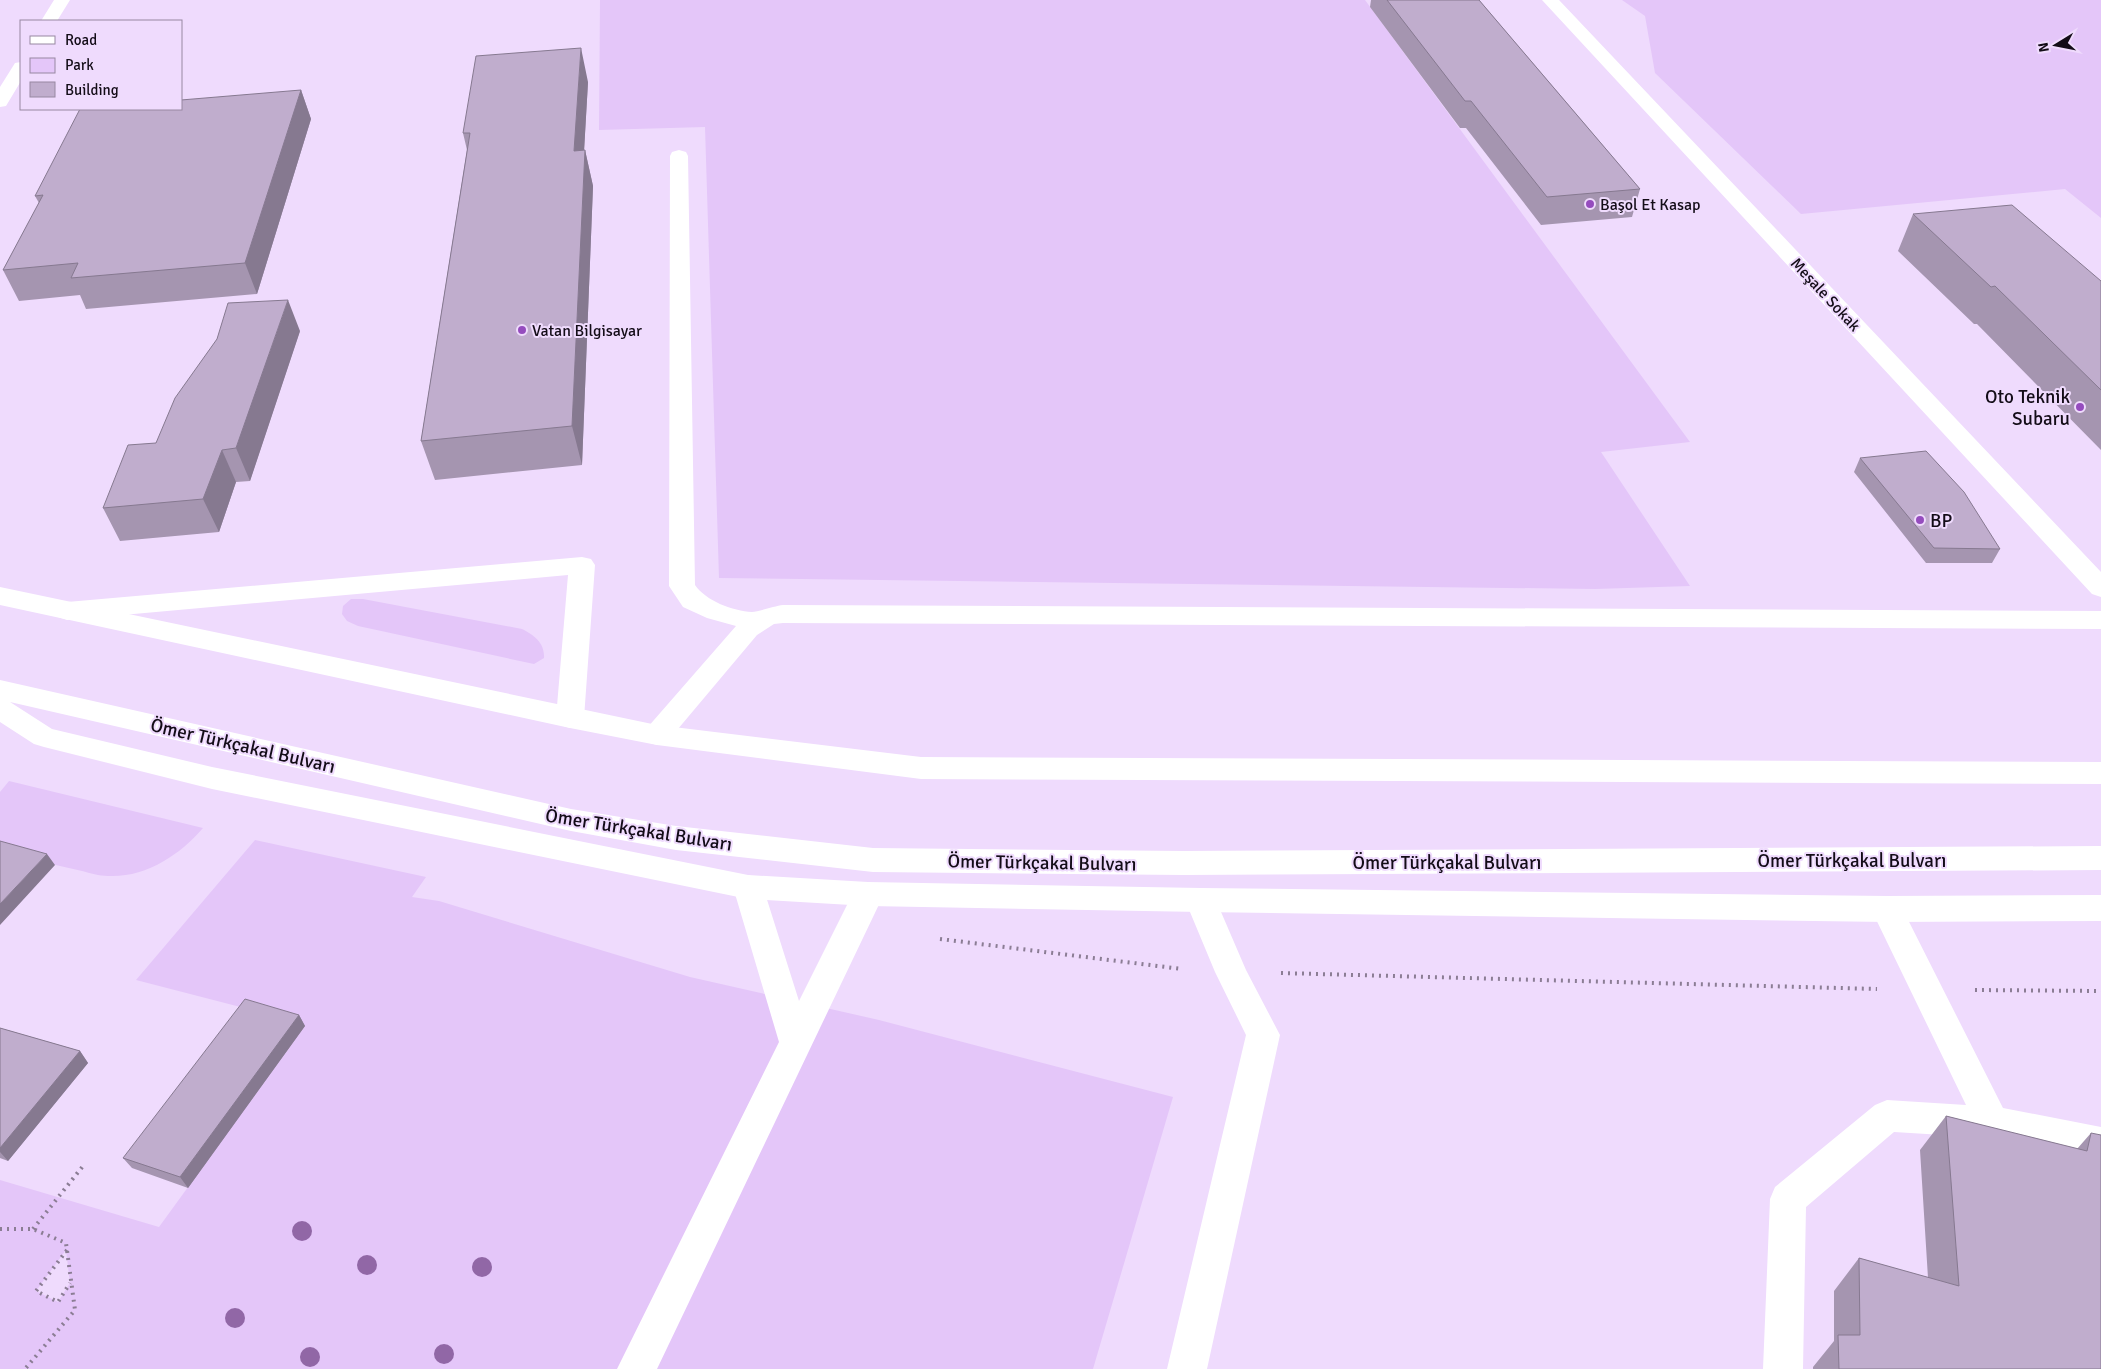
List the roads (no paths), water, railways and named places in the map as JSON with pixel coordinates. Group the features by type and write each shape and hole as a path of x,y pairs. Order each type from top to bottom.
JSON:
{"main road":[{"path":"50,20 62,0"},
{"name":"Meşale Sokak","path":"1550,0 2101,588"},
{"path":"0,102 20,69"},
{"path":"679,156 682,586 692,601 716,612 757,622"},
{"path":"67,611 582,565 570,718"},
{"path":"0,596 570,718 657,734 921,768 2101,773"},
{"path":"657,734 748,629 768,616 801,614 2101,620"},
{"name":"Ömer Türkçakal Bulvarı","path":"0,690 571,820 676,838 873,860 1184,863 2101,858"},
{"path":"0,709 44,737 212,778 748,886 868,894 1201,900 1887,909 2101,908"},
{"path":"748,886 796,1044"},
{"path":"637,1369 868,894"},
{"path":"1187,1369 1263,1034 1230,972 1201,900"},
{"path":"1887,909 1992,1122"},
{"path":"1783,1369 1788,1199 1887,1116 1992,1122 2101,1143"}],"place":[{"name":"Başol Et Kasap","path":"1590,204"},
{"name":"Vatan Bilgisayar","path":"522,330"},
{"name":"Oto Teknik Subaru","path":"2080,407"},
{"name":"BP","path":"1920,520"}]}
